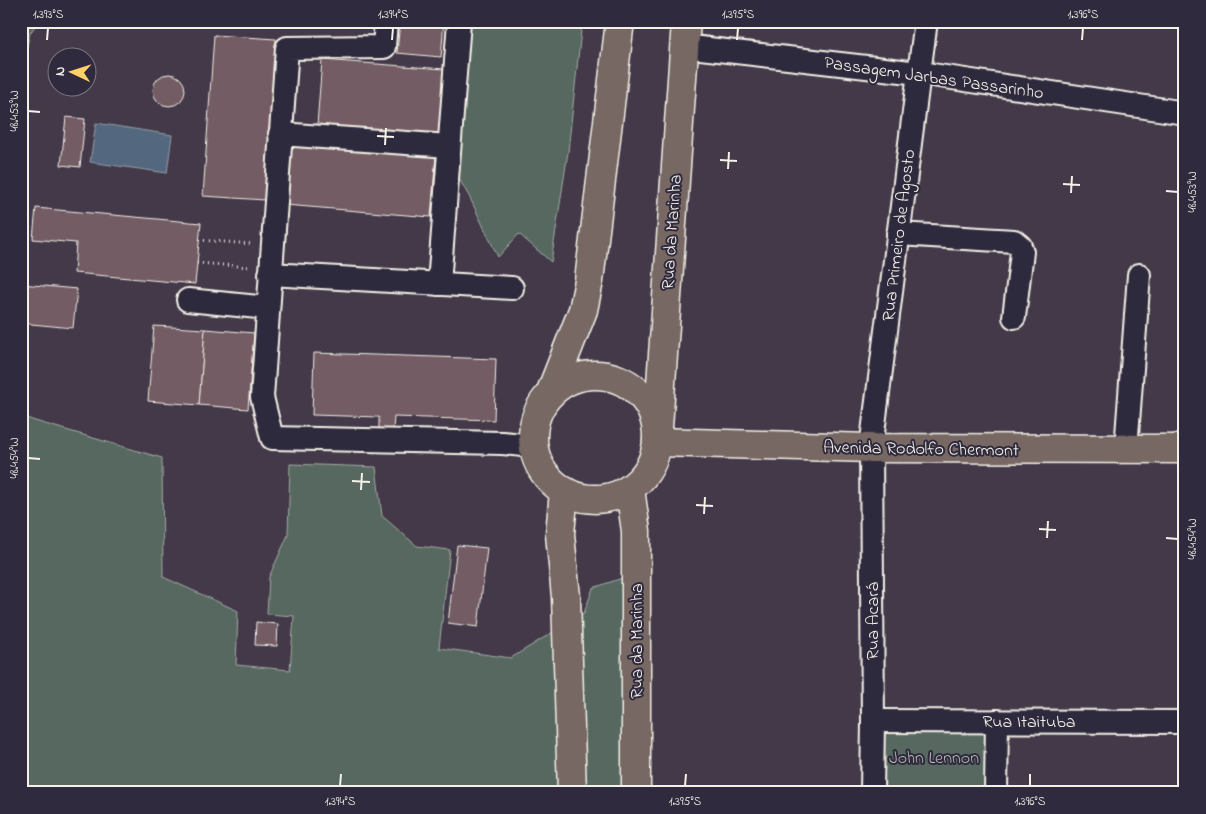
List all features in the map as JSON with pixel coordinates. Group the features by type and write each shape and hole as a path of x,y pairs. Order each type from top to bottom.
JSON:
{"main road":[{"path":"550,394 583,310 589,281 620,21"},
{"name":"Rua da Marinha","path":"657,442 685,34"},
{"path":"600,374 614,377 638,391 654,414 657,442 649,468 641,480 630,489 618,495 604,499 590,499 577,497 553,483 537,460 533,432 536,418 542,405 560,385 573,378 600,374"},
{"name":"Avenida Rodolfo Chermont","path":"657,442 872,448 1185,449"},
{"name":"Rua da Marinha","path":"630,489 636,531 636,793"},
{"path":"564,491 560,534 566,597 572,793"}],"street":[{"path":"386,21 384,47 287,48 262,397 272,438 502,443 534,446"},
{"path":"439,284 459,21"},
{"name":"Rua Primeiro de Agosto","path":"872,448 926,21"},
{"name":"Passagem Jarbas Passarinho","path":"685,34 919,73 1185,113"},
{"path":"280,134 450,146"},
{"path":"898,234 1014,241 1020,246 1022,252 1014,317"},
{"path":"270,271 512,288"},
{"path":"1126,449 1139,275"},
{"path":"188,300 268,308"},
{"name":"Rua Acará","path":"872,448 872,793"},
{"name":"Rua Itaituba","path":"873,721 1185,722"},
{"path":"996,793 997,721"}],"path":[{"path":"199,240 272,246"},
{"path":"197,263 270,271"}],"green space":[{"path":"21,21 39,21 30,33 21,74"},
{"path":"469,21 582,21 568,152 551,262 519,234 498,257 459,179"},
{"path":"21,416 162,458 163,577 238,611 236,665 290,670 294,616 267,614 269,577 288,535 290,464 376,467 382,516 417,546 450,550 439,648 511,658 584,613 593,588 637,573 642,793 21,793"},
{"name":"John Lennon","path":"873,721 997,721 996,793 872,793"}],"water":[{"path":"96,123 172,135 167,173 90,162"}],"building":[{"path":"400,21 444,21 441,57 397,53"},
{"path":"214,35 276,39 265,200 203,196"},
{"path":"322,60 444,69 439,134 317,125"},
{"path":"169,74 180,79 185,90 180,101 169,106 158,101 153,90 158,79"},
{"path":"66,117 85,119 80,167 61,165"},
{"path":"290,142 436,154 431,217 285,205"},
{"path":"36,208 201,223 195,284 74,273 76,243 33,239"},
{"path":"21,284 77,289 73,328 21,323"},
{"path":"154,326 205,329 199,405 148,401"},
{"path":"205,329 254,333 248,409 199,405"},
{"path":"314,353 496,359 494,420 394,417 393,429 379,429 379,417 312,415"},
{"path":"457,545 487,548 478,627 448,623"},
{"path":"256,622 278,624 277,646 255,645"},
{"path":"21,770 25,770 23,793 21,793"}]}
